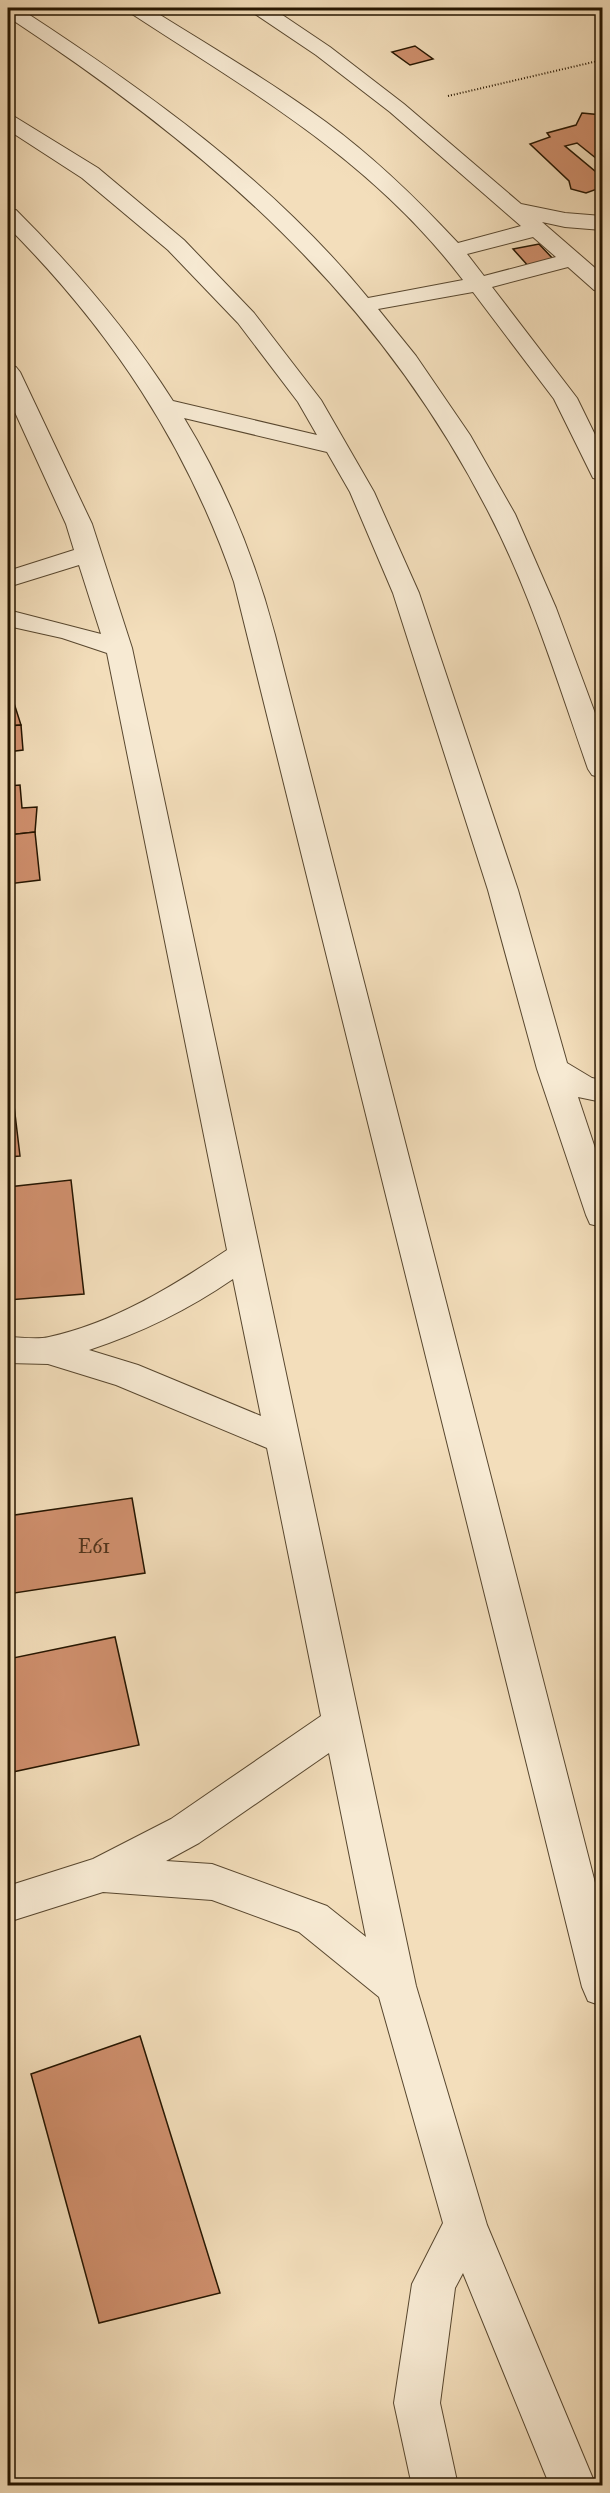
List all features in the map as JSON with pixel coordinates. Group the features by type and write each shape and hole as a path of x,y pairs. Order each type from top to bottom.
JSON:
{"street":[{"path":"136,8 318,126 367,165 412,206 453,251 565,398 603,473"},
{"path":"259,8 324,51 397,108 603,285"},
{"path":"8,9 75,52 228,168 286,221 364,305 440,407 502,514 553,635 603,769"},
{"path":"8,121 90,173 176,245 246,318 309,400 362,492 406,593 503,890 553,1069 603,1215"},
{"path":"514,209 565,220 603,223"},
{"path":"8,215 40,246 86,297 115,333 165,406 186,441 216,501 241,565 263,633 285,729 603,1987"},
{"path":"453,251 537,229"},
{"path":"364,305 479,284 572,259"},
{"path":"8,372 79,524 119,648 396,1986 465,2225 573,2486"},
{"path":"165,406 336,447"},
{"path":"8,579 90,553"},
{"path":"8,618 69,632 119,648"},
{"path":"553,1069 583,1087 603,1091"},
{"path":"48,1351 121,1326 186,1294 244,1255"},
{"path":"8,1350 48,1351 126,1375 283,1440"},
{"path":"8,1904 103,1874 185,1831 341,1723"},
{"path":"103,1874 213,1882 313,1919 396,1986"},
{"path":"435,2486 417,2403 434,2284 465,2225"}],"path":[{"path":"397,108 603,60"}],"building":[{"path":"415,46 433,59 410,65 392,52"},
{"path":"582,113 602,115 600,127 602,128 602,163 577,143 565,146 602,177 597,180 602,184 600,188 586,193 571,189 569,181 530,144 550,137 547,133 576,125"},
{"path":"539,244 556,262 530,268 513,249"},
{"path":"13,700 21,725 8,726 8,701"},
{"path":"21,725 23,750 8,752 8,726"},
{"path":"20,785 22,808 37,807 35,832 8,835 8,786"},
{"path":"35,832 40,880 8,884 8,835"},
{"path":"8,1055 20,1156 8,1157"},
{"path":"71,1180 84,1294 8,1300 8,1187"},
{"path":"132,1498 145,1573 8,1594 8,1516"},
{"path":"115,1637 139,1745 8,1773 8,1659"},
{"path":"140,2036 220,2293 99,2323 31,2074"}]}
